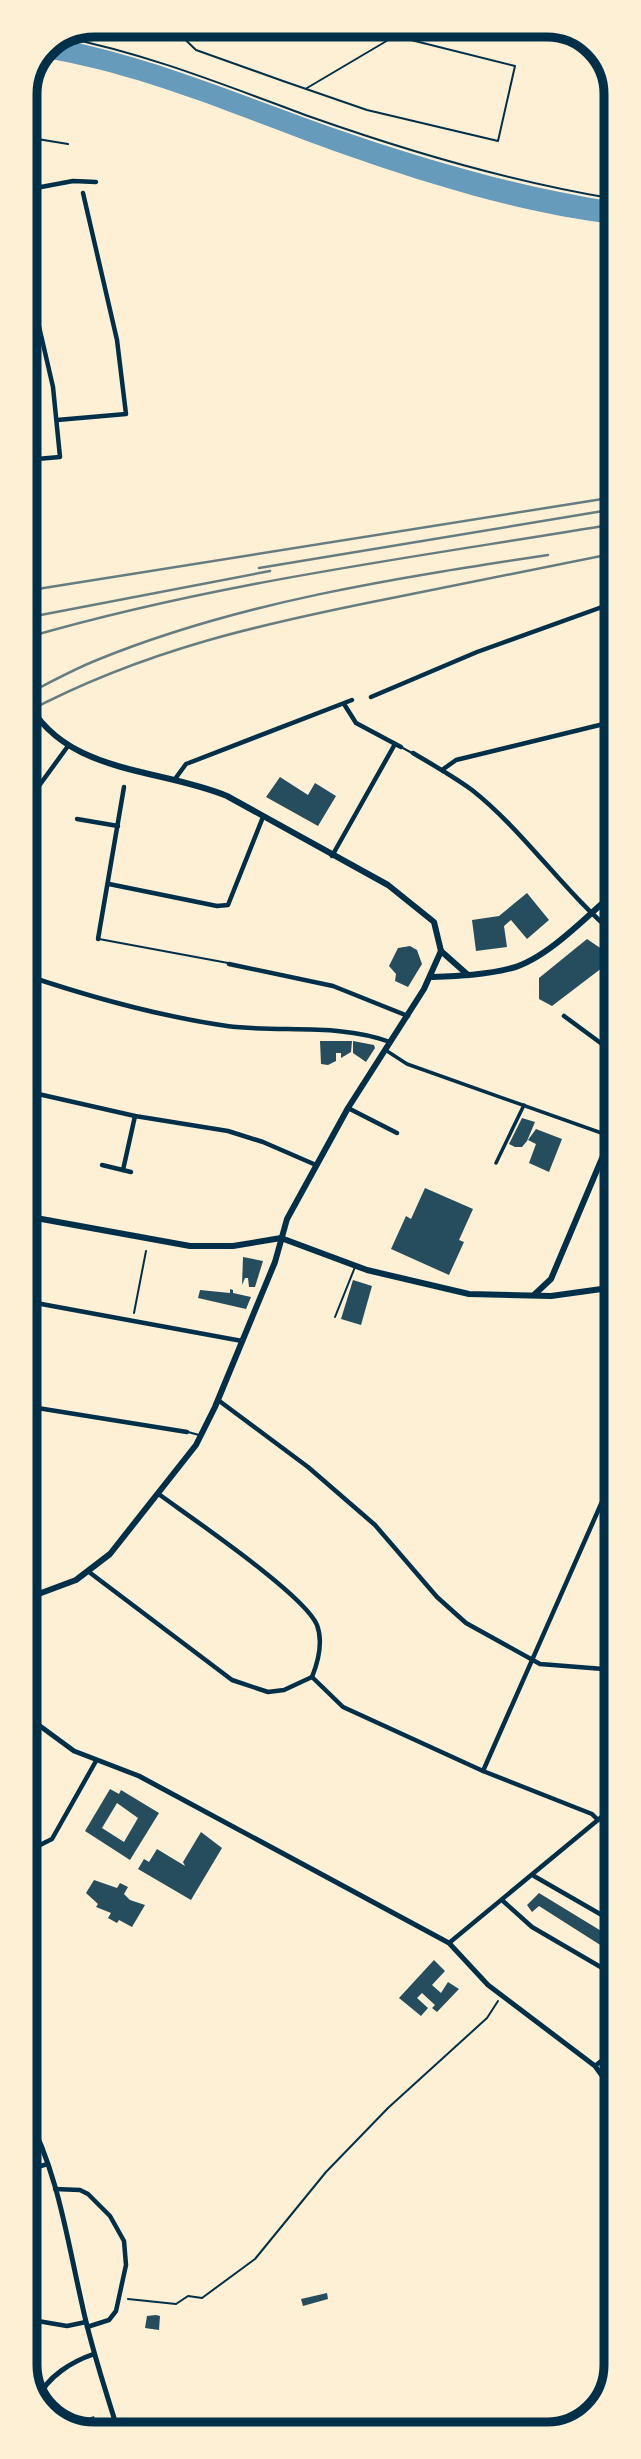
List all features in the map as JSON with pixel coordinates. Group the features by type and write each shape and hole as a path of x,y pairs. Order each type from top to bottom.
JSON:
{"main road":[{"path":"37,718 68,746 93,760 175,779 227,796 388,885 434,922 441,951 431,977 387,1051 348,1108 287,1219 275,1262 202,1436 160,1495 110,1554 89,1572 62,1587 37,1595"},
{"path":"431,977 468,975 525,962 604,902"},
{"path":"441,951 468,975"},
{"path":"535,1294 551,1279 604,1158"},
{"path":"37,1218 190,1246 233,1246 281,1238 355,1266 427,1286 469,1294 545,1296 604,1288"},
{"path":"551,1279 557,1293"}],"street":[{"path":"37,188 73,181 96,183"},
{"path":"57,420 126,414 117,340 83,193"},
{"path":"37,318 53,387 60,457 37,459"},
{"path":"371,697 477,652 604,606"},
{"path":"175,779 186,764 352,700"},
{"path":"344,704 356,723 401,747"},
{"path":"442,770 456,760 604,724"},
{"path":"332,856 395,744"},
{"path":"37,789 68,746"},
{"path":"413,753 442,770 487,803 590,914 604,925"},
{"path":"99,939 124,787"},
{"path":"109,884 217,906 228,905 262,817"},
{"path":"77,819 118,826"},
{"path":"229,964 332,986 408,1016"},
{"path":"37,979 134,1007 225,1025 283,1031 354,1031 392,1043"},
{"path":"564,1016 602,1044 604,1043"},
{"path":"387,1051 407,1064 604,1135"},
{"path":"37,1094 135,1116 228,1131 263,1142 316,1165"},
{"path":"495,1163 524,1105"},
{"path":"348,1108 397,1133"},
{"path":"122,1170 135,1116"},
{"path":"102,1165 131,1172"},
{"path":"37,1303 242,1341"},
{"path":"218,1400 309,1467 375,1525 437,1597 466,1623 533,1660 559,1668 604,1670"},
{"path":"37,1408 187,1432"},
{"path":"89,1572 232,1679 268,1692 291,1688 312,1678 317,1665 319,1640 317,1625 310,1615 267,1576 160,1495"},
{"path":"482,1771 604,1495"},
{"path":"312,1678 343,1707 482,1771 572,1805 598,1820"},
{"path":"37,1724 74,1751 139,1776 449,1943 488,1985 595,2066 604,2078"},
{"path":"38,1846 52,1839 96,1761"},
{"path":"449,1943 604,1815"},
{"path":"534,1875 604,1916"},
{"path":"503,1901 531,1927 604,1969"},
{"path":"595,2066 604,2059"},
{"path":"37,2138 55,2189 86,2325 115,2422"},
{"path":"37,2167 48,2164"},
{"path":"37,2321 66,2326 86,2325 112,2318 120,2298 126,2265 124,2241 110,2216 88,2194 80,2190 55,2189"},
{"path":"43,2392 52,2378 78,2360 94,2354"}],"lane":[{"path":"182,37 195,50 367,110 498,141 515,66 399,37"},
{"path":"307,88 393,37"},
{"path":"37,139 68,144"},
{"path":"401,747 413,753"},
{"path":"99,939 229,964"},
{"path":"335,1317 355,1266"},
{"path":"187,1432 202,1436"}],"path":[{"path":"74,40 188,70 312,117 436,158 564,191 604,197"},
{"path":"134,1313 146,1251"},
{"path":"120,2298 176,2304 188,2296 202,2298 238,2273 273,2239 326,2172 388,2108 487,2018 497,2003"}],"water":[{"path":"71,42 135,58 421,157 517,183 604,200 604,223 520,207 424,181 204,102 124,76 49,59"}],"building":[{"path":"280,777 308,795 315,783 336,796 318,826 266,797"},
{"path":"527,893 549,920 527,939 511,920 504,926 507,947 476,951 472,920 499,916"},
{"path":"587,939 604,951 604,966 552,1006 539,999 539,978"},
{"path":"410,946 417,950 422,964 408,987 395,981 396,974 389,966 398,948"},
{"path":"320,1041 352,1041 351,1052 341,1058 341,1053 336,1053 336,1061 328,1065 321,1064"},
{"path":"353,1041 374,1045 375,1048 366,1062 353,1053"},
{"path":"522,1118 535,1122 527,1141 522,1147 515,1147 509,1144"},
{"path":"536,1129 562,1139 549,1172 529,1163 536,1144 528,1140"},
{"path":"425,1188 473,1209 459,1240 464,1242 449,1275 391,1249 406,1216 411,1219"},
{"path":"243,1257 263,1261 255,1287 249,1287 248,1278 245,1278 242,1285"},
{"path":"353,1280 372,1286 361,1325 341,1319"},
{"path":"230,1289 233,1293 251,1297 246,1309 198,1298 200,1290 230,1293"},
{"path":"110,1789 119,1794 121,1790 159,1813 130,1860 85,1831","holes":["117,1803 138,1818 124,1842 102,1828"]},
{"path":"201,1832 222,1848 191,1900 138,1869 144,1859 149,1862 157,1849 185,1866 183,1862"},
{"path":"94,1880 117,1888 120,1883 128,1887 124,1894 130,1900 145,1905 132,1927 108,1918 111,1913 96,1907 98,1904 86,1893"},
{"path":"539,1893 604,1933 604,1947 539,1906 532,1912 527,1905"},
{"path":"434,1960 445,1971 432,1985 441,1993 448,1982 459,1989 437,2012 432,2008 435,2005 422,1993 417,1998 428,2008 421,2016 399,1998"},
{"path":"327,2293 328,2299 303,2306 301,2299"},
{"path":"147,2316 160,2316 159,2330 145,2328"},
{"path":"94,2416 96,2422 81,2420"}],"railway":[{"path":"37,589 604,499"},
{"path":"259,568 604,511"},
{"path":"37,635 97,618 244,586 604,526"},
{"path":"37,689 88,664 151,640 262,607 376,583 548,555"},
{"path":"37,707 115,672 161,655 253,628 604,555"},
{"path":"37,616 270,571"}]}
